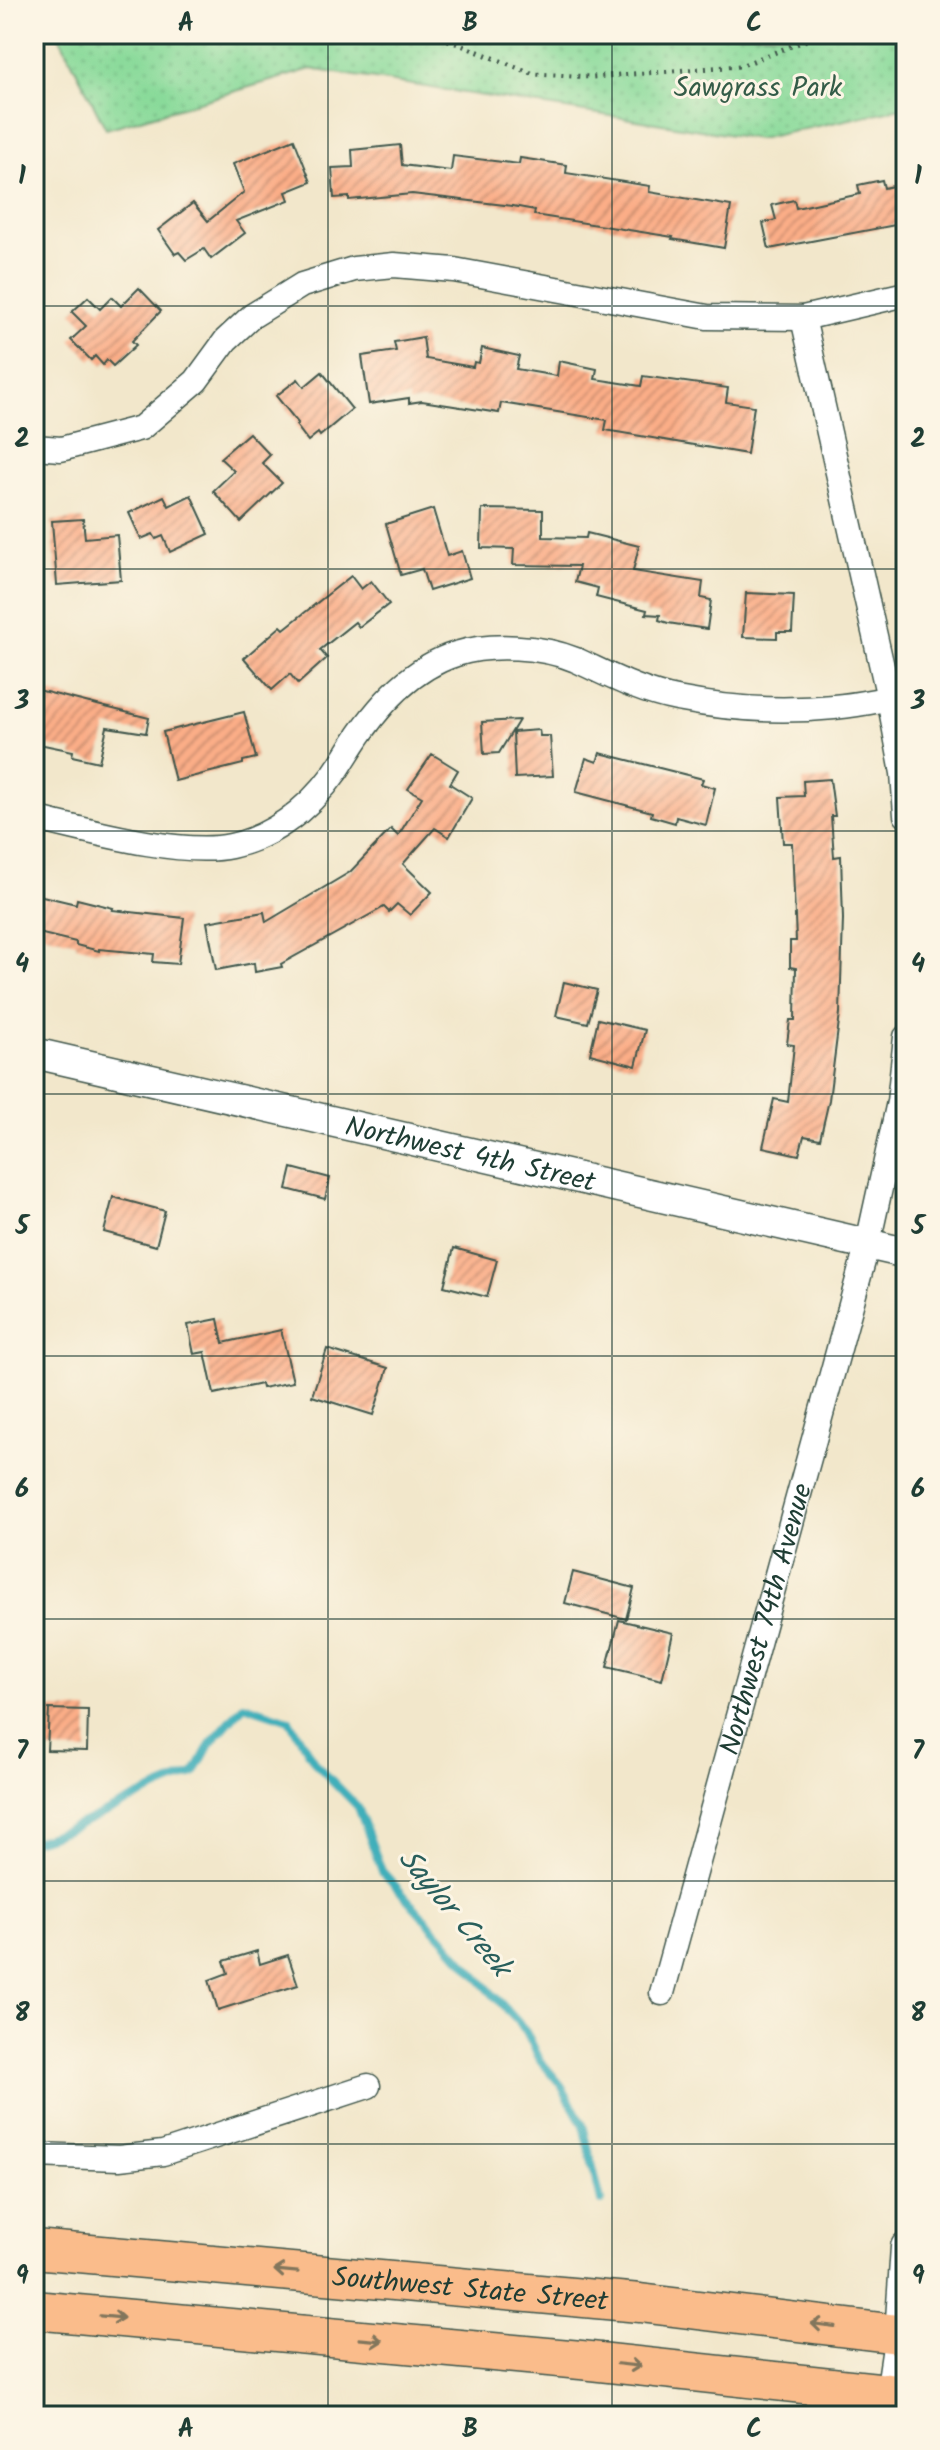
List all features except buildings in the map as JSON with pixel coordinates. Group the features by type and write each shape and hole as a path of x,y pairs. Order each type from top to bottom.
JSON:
{"main road":[{"name":"Southwest State Street","path":"34,2249 627,2301 903,2334"},
{"path":"34,2310 581,2360 898,2394"}],"street":[{"path":"34,447 61,449 141,428 196,381 226,340 252,316 302,285 354,269 394,265 454,270 707,317 803,318 906,294"},
{"path":"803,318 898,697 906,815"},
{"path":"34,818 154,843 199,848 232,846 270,831 309,804 340,766 365,724 392,694 424,669 456,653 494,648 546,651 574,659 634,688 677,699 733,707 781,710 835,707 898,697"},
{"name":"Northwest 74th Avenue","path":"662,1993 868,1243 899,1102 906,1037"},
{"name":"Northwest 4th Street","path":"34,1053 906,1253"},
{"path":"34,2155 119,2158 163,2153 368,2086"},
{"path":"898,2394 906,2247"}],"path":[{"path":"433,34 534,74 592,77 740,66 822,34"}],"green space":[{"name":"Sawgrass Park","path":"58,34 906,34 906,107 758,139 311,69 106,129"}],"waterway":[{"name":"Saylor Creek","path":"34,1841 194,1774 210,1744 244,1705 289,1720 315,1763 358,1807 382,1871 526,2031 540,2060 561,2085 583,2125 601,2201"}]}
